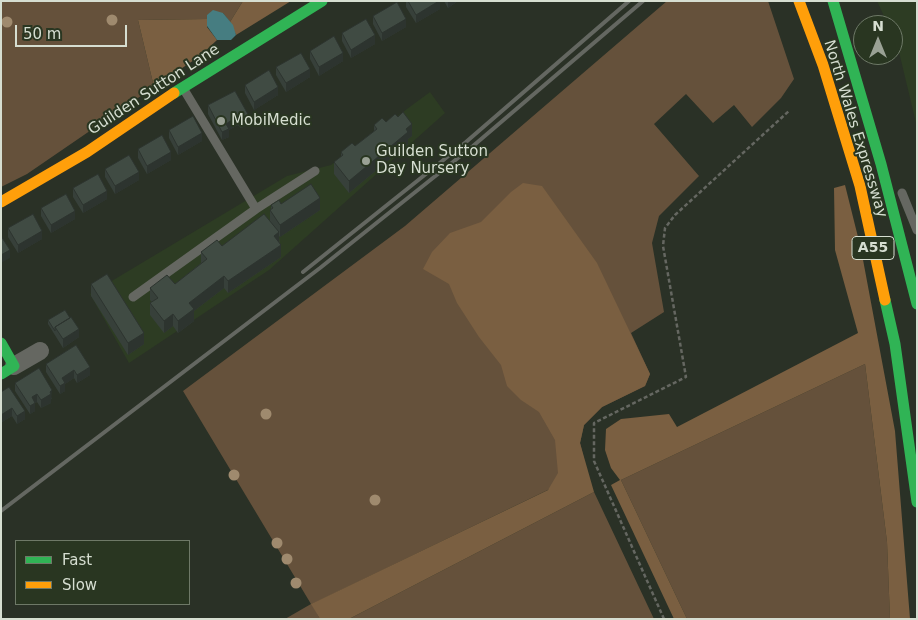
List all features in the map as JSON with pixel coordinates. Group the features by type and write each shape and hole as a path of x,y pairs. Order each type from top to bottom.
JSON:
{"main road":[{"name":"Guilden Sutton Lane","path":"1,202 87,152 183,87 322,1"},
{"name":"North Wales Expressway","path":"799,1 860,186 895,344 917,502"},
{"name":"North Wales Expressway","path":"833,1 842,25 881,164 917,304"}],"street":[{"path":"5,357 40,350"}],"lane":[{"path":"842,25 891,163"},
{"path":"183,87 256,209"},
{"path":"133,297 256,209 315,171"},
{"path":"898,181 917,230"}],"path":[{"path":"664,619 594,461 594,423 686,378 663,246 665,228 675,215 790,110"}],"shaded area":[{"path":"1,1 243,1 230,22 223,13 207,15 207,19 138,20 154,87 27,174 1,187"},
{"path":"243,1 291,1 236,35 230,22"},
{"path":"667,1 768,1 794,79 781,98 752,127 734,105 713,123 686,94 654,124 699,176 659,216 652,243 664,312 631,333 650,374 645,386 602,407 584,425 580,443 587,471 312,604 320,619 285,619 311,604 183,391 405,226"},
{"path":"877,1 917,1 917,127 902,65 903,15 883,15"},
{"path":"207,19 207,27 217,40 200,56 154,87 138,20"},
{"path":"430,92 445,113 269,270 129,363 90,294 287,176 331,165"},
{"path":"523,183 542,186 597,263 650,374 645,386 602,407 584,425 580,443 594,492 349,619 320,619 311,604 548,490 558,473 555,440 539,412 521,400 507,386 501,365 479,337 457,303 449,284 423,269 432,252 450,233 481,222 511,192"},
{"path":"845,185 861,249 895,431 910,619 890,619 887,542 865,364 621,480 687,619 674,619 611,485 620,480 611,468 605,450 606,429 621,419 669,414 677,427 858,333 835,250 834,188"},
{"path":"865,364 887,542 890,619 687,619 621,480"},
{"path":"594,492 654,619 349,619"}],"water":[{"path":"213,10 223,13 233,25 236,35 231,40 217,40 207,26 207,15"}],"building":[{"path":"408,1 439,1 416,15"},
{"path":"397,2 406,19 382,33 373,16"},
{"path":"366,19 375,35 351,50 342,33"},
{"path":"334,36 343,53 319,67 310,51"},
{"path":"301,53 310,69 286,83 276,67"},
{"path":"269,70 278,87 254,102 245,85"},
{"path":"235,91 249,116 241,120 238,116 226,124 229,129 222,132 208,105"},
{"path":"403,112 412,124 406,129 408,132 349,181 334,162 343,155 341,152 352,143 355,146 377,129 374,125 382,118 386,122 395,114 398,117"},
{"path":"193,116 202,133 178,147 169,130"},
{"path":"162,135 171,152 147,166 138,149"},
{"path":"129,155 139,172 115,186 105,169"},
{"path":"98,174 107,191 83,205 73,188"},
{"path":"311,184 320,198 280,225 270,210 273,208 271,205 279,200 281,204"},
{"path":"66,194 75,211 51,225 41,208"},
{"path":"33,214 42,231 18,245 8,228"},
{"path":"264,214 279,232 274,236 281,245 228,281 224,276 189,303 194,309 178,321 173,314 164,321 150,303 158,298 150,288 167,275 175,284 207,259 201,252 217,240 222,246"},
{"path":"1,236 10,250 1,255"},
{"path":"107,274 144,333 128,343 91,284"},
{"path":"65,310 70,318 55,327 55,331 48,320"},
{"path":"71,317 79,329 63,339 55,327"},
{"path":"76,345 90,367 77,375 74,370 62,378 65,383 60,386 46,364"},
{"path":"39,368 52,390 51,394 41,400 37,394 32,397 35,403 30,406 15,383"},
{"path":"9,387 25,411 17,416 12,408 1,415 1,392"}],"railway":[{"path":"303,272 466,142 629,1"},
{"path":"1,511 320,268 473,146 643,1"}],"traffic: fast":[{"path":"174,93 322,1"},
{"path":"833,1 881,164 917,304"},
{"path":"885,300 895,344 917,502"},
{"path":"1,343 14,366 1,374"}],"traffic: slow":[{"path":"799,1 823,65 860,186 885,300"},
{"path":"1,202 87,152 174,93"}],"place":[{"name":"MobiMedic","path":"221,121"},
{"name":"Guilden Sutton Day Nursery","path":"366,161"}]}
